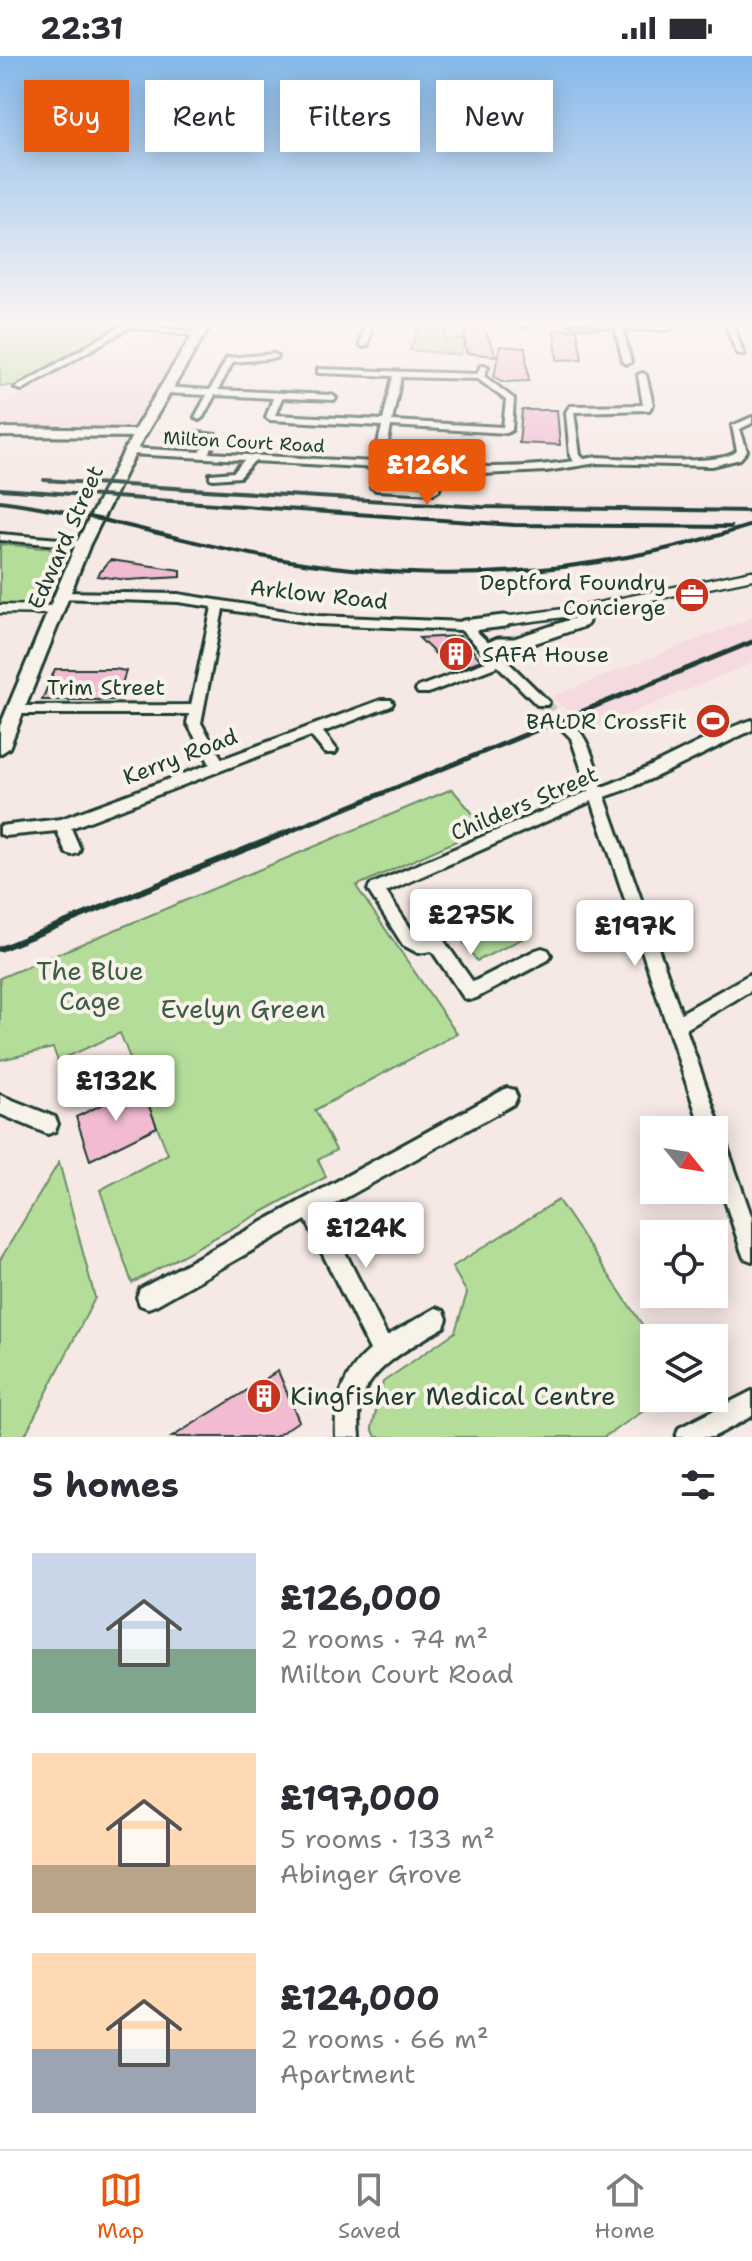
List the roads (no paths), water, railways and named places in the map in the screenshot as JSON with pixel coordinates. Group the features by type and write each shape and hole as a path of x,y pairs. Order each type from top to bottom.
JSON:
{"main road":[{"path":"0,432 139,434 165,390"}],"street":[{"path":"199,417 213,388"},
{"path":"378,466 394,388"},
{"path":"278,396 270,417 507,430 510,399 499,388"},
{"path":"580,461 575,456 573,408 646,408 649,404 645,388"},
{"path":"165,390 332,398"},
{"name":"Milton Court Road","path":"129,451 438,469 546,468 580,461 696,464 726,460 742,451 735,428 752,420"},
{"name":"Edward Street","path":"0,748 83,544 139,434"},
{"path":"189,435 213,437 203,455"},
{"path":"213,476 237,475 251,458"},
{"path":"376,487 434,490 438,469"},
{"path":"0,537 83,544"},
{"path":"464,626 579,611 752,575"},
{"name":"Arklow Road","path":"59,603 155,597 344,623 464,626"},
{"path":"0,609 59,603"},
{"name":"Trim Street","path":"218,604 196,709 197,732 218,765"},
{"path":"487,649 498,644 515,644 583,621 579,611"},
{"path":"464,626 542,702"},
{"path":"423,690 500,661"},
{"name":"Kerry Road","path":"5,830 62,825 386,703"},
{"name":"Trim Street","path":"16,710 196,709"},
{"path":"565,725 577,736 707,1116"},
{"name":"Childers Street","path":"542,955 470,992 436,943 418,946 409,940 376,890 597,794 638,780 659,767 752,725"},
{"path":"314,730 330,750"},
{"path":"62,825 72,849"},
{"path":"676,1025 752,981"},
{"path":"148,1297 507,1097"},
{"path":"0,1104 48,1124"},
{"path":"728,1178 752,1250"},
{"path":"311,1207 383,1352"},
{"path":"348,1437 345,1423 349,1394 366,1366 436,1319"},
{"path":"688,1437 752,1403"}],"tunnel":[{"path":"542,702 565,725"}],"railway":[{"path":"44,480 482,507 752,511"},
{"path":"0,489 514,525 731,527"},
{"path":"0,501 66,512 261,556 323,566 447,574 570,566 692,543 752,525"},
{"path":"283,834 752,642"},
{"path":"0,949 288,832"}],"place":[{"name":"Deptford Foundry Concierge","path":"692,595"},
{"name":"SAFA House","path":"456,654"},
{"name":"BALDR CrossFit","path":"713,721"},
{"name":"Kingfisher Medical Centre","path":"264,1396"}],"park label":[{"name":"The Blue Cage","path":"90,986"},
{"name":"Evelyn Green","path":"243,1009"}]}
